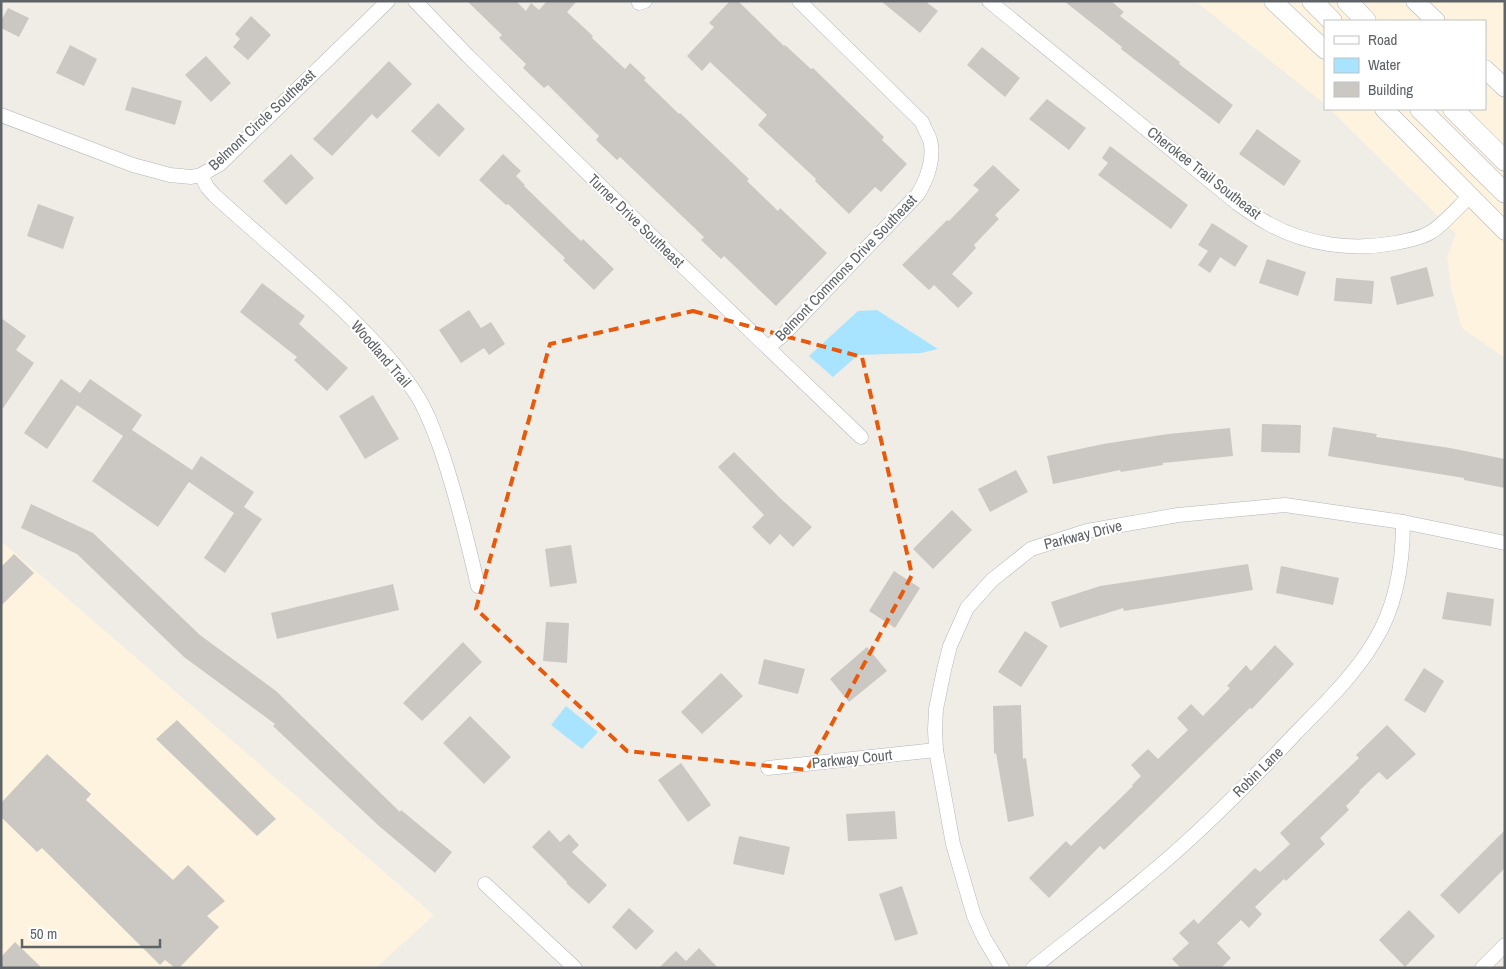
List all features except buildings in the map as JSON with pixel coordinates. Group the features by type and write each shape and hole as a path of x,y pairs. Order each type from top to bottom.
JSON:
{"main road":[{"path":"1312,1 1331,20"},
{"path":"1347,1 1365,20"},
{"path":"1421,110 1505,194"},
{"path":"1454,110 1505,161"}],"street":[{"name":"Belmont Circle Southeast","path":"1,115 133,164 180,176 202,175 220,164 388,1"},
{"name":"Turner Drive Southeast","path":"415,1 644,230 861,437"},
{"name":"Belmont Commons Drive Southeast","path":"768,347 803,315 918,194 926,180 931,155 930,141 922,122 799,1"},
{"name":"Cherokee Trail Southeast","path":"989,1 1237,203 1269,224 1295,236 1323,243 1349,246 1377,247 1407,241 1431,232 1471,195"},
{"path":"1273,1 1324,49"},
{"path":"1416,1 1435,20"},
{"path":"1486,70 1505,88"},
{"path":"1385,110 1505,231"},
{"name":"Woodland Trail","path":"202,175 207,187 214,195 321,290 371,338 417,395 433,428 446,464 478,586"},
{"name":"Parkway Drive","path":"1002,968 984,938 967,893 952,844 936,750 935,730 936,709 950,646 967,608 992,580 1031,549 1087,531 1178,515 1286,505 1403,522 1505,543"},
{"name":"Robin Lane","path":"1033,968 1146,878 1208,822 1266,764 1360,664 1387,617 1396,591 1403,540 1403,522"},
{"name":"Parkway Court","path":"768,768 936,750"},
{"path":"485,884 574,968"},
{"path":"1482,968 1505,945"}],"highlighted area":[{"path":"693,311 862,357 912,575 807,770 627,751 476,609 550,344"}],"shaded area":[{"path":"1195,1 1505,1 1505,358 1462,328 1452,292 1447,256 1456,234 1331,110 1486,110 1486,20 1324,20 1324,103"},
{"path":"1,541 434,915 376,968 1,968"}],"water":[{"path":"877,310 938,349 921,353 858,355 833,377 809,356 858,311"},
{"path":"566,706 598,732 582,749 551,725"}]}
